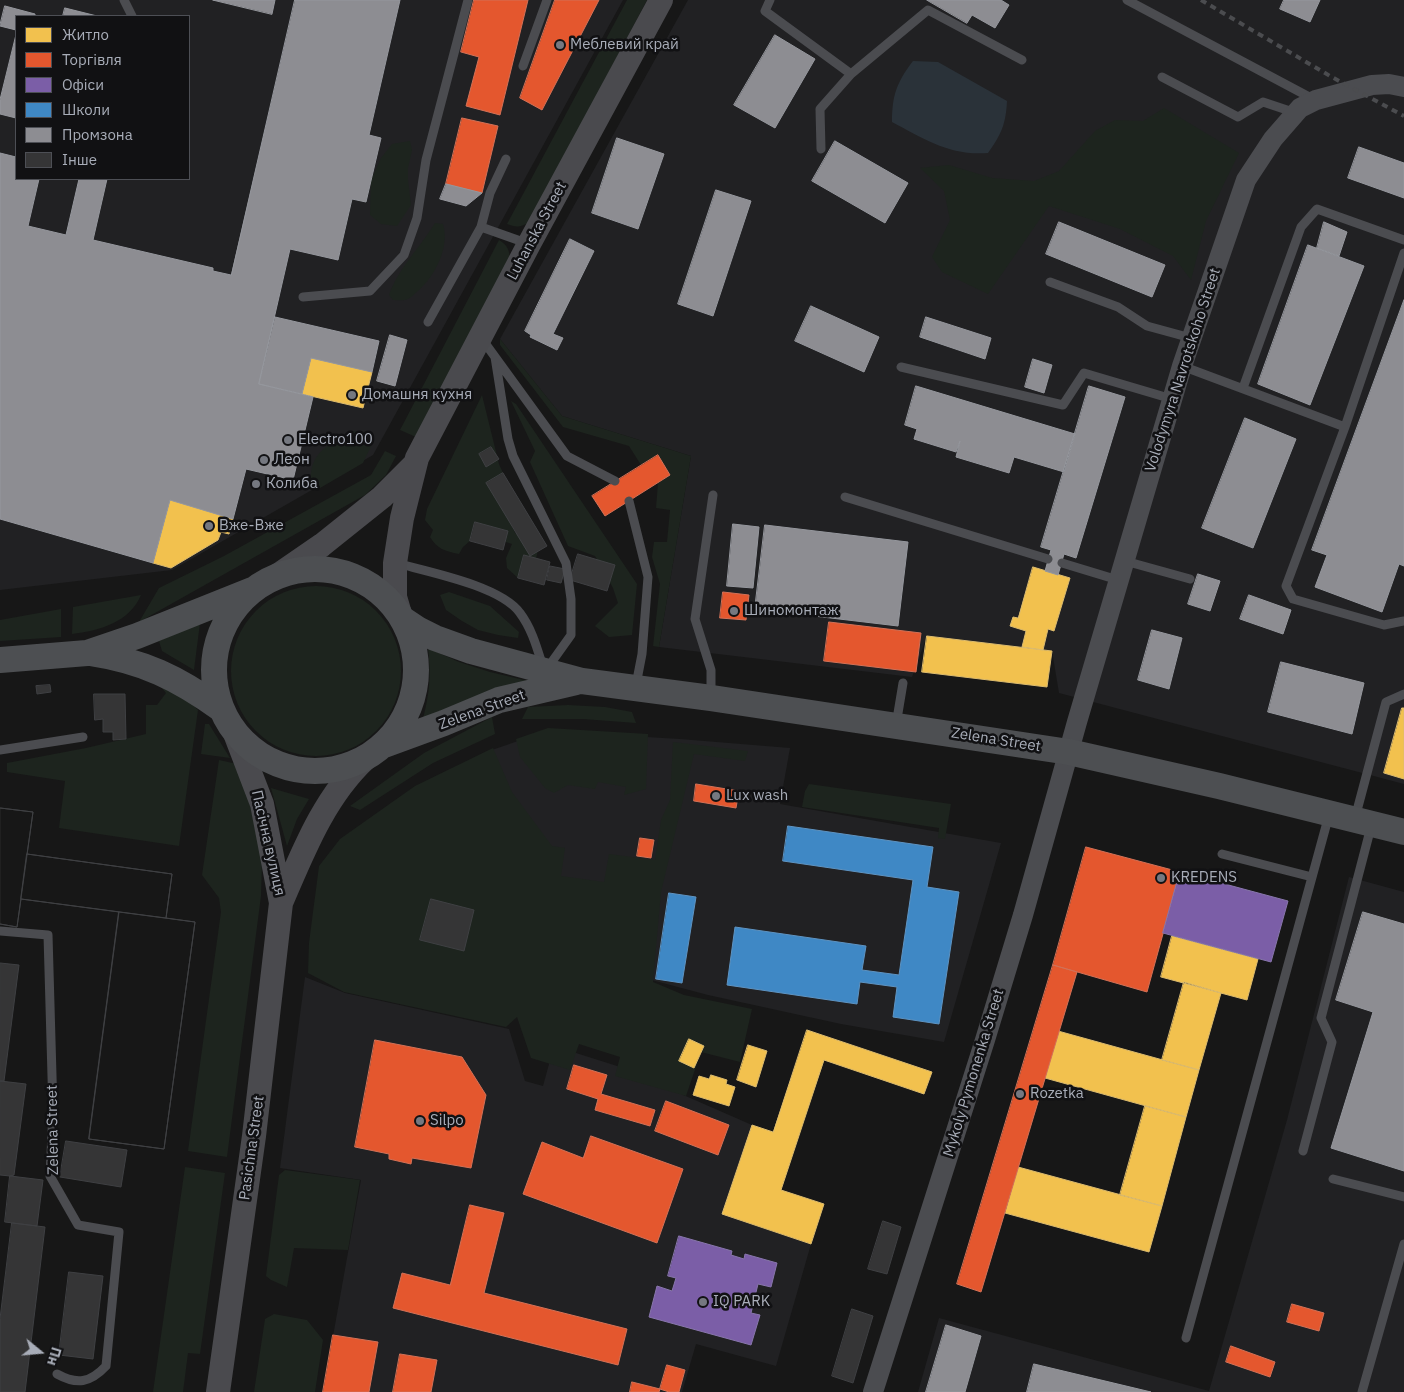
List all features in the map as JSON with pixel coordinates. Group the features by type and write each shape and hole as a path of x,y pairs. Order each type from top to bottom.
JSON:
{"main road":[{"name":"Luhanska Street","path":"402,617 395,597 395,562 402,518 416,463 529,244 661,0"},
{"name":"Luhanska Street","path":"277,576 322,545 382,498 416,463"},
{"path":"87,653 137,636 255,589 277,576 313,569 341,572 372,585 385,596 402,617 414,648 415,682 411,701 403,719 375,751"},
{"path":"236,736 221,709 216,695 214,672 220,641 233,615 255,589"},
{"name":"Zelena Street","path":"402,617 419,630 470,651 582,681 896,725 1069,752 1219,786 1404,832"},
{"path":"0,660 87,653 116,657 149,667 178,681 221,709"},
{"name":"Zelena Street","path":"236,736 263,758 278,765 312,771 329,770 345,766 375,751 499,700 582,681"},
{"name":"Пасічна вулиця","path":"236,736 262,804 275,863 281,903"},
{"name":"Пасічна вулиця","path":"281,903 300,859 323,814 351,772 375,751"},
{"name":"Pasichna Street","path":"218,1392 256,1118 281,903"}],"street":[{"name":"Volodymyra Navrotskoho Street","path":"1069,752 1182,366 1246,180 1272,139 1300,108 1316,100 1372,85 1388,84 1404,87"},
{"name":"Mykoly Pymonenka Street","path":"873,1392 986,1040 1069,752"}],"lane":[{"path":"124,0 132,15"},
{"path":"303,297 370,291 404,255 417,218 426,160 468,0"},
{"path":"523,66 547,0"},
{"path":"770,0 765,11 851,74"},
{"path":"1127,0 1316,100"},
{"path":"821,149 820,109 851,74 928,10 1022,60"},
{"path":"1162,77 1238,117 1263,102 1296,113"},
{"path":"428,322 481,227 490,193 506,159"},
{"path":"1243,388 1301,227 1317,209 1404,240"},
{"path":"481,227 529,244"},
{"path":"1404,253 1345,426 1286,586 1293,599 1384,625 1404,621"},
{"path":"1050,282 1118,307 1147,326 1192,338"},
{"path":"480,337 567,456 615,481"},
{"path":"495,357 508,439 513,456 566,563 571,599 571,635 545,672"},
{"path":"1182,366 1345,426"},
{"path":"901,367 1063,406 1084,373 1172,399"},
{"path":"710,698 711,670 695,620 712,495"},
{"path":"845,498 1048,559"},
{"path":"629,501 648,577 642,654 635,688"},
{"path":"395,562 486,589 506,599 520,612 533,636 545,672"},
{"path":"1062,563 1190,579"},
{"path":"896,725 903,683"},
{"path":"1303,1150 1332,1042 1321,1018 1352,820 1386,702 1404,694"},
{"path":"0,750 83,737"},
{"path":"1186,1338 1312,877 1352,820"},
{"path":"1222,854 1312,877"},
{"name":"Zelena Street","path":"0,931 48,934 53,1111 50,1176 78,1225 118,1232 106,1366 88,1380 67,1380 57,1374"},
{"path":"1333,1179 1404,1197"},
{"path":"1362,1392 1404,1244"}],"shaded area":[{"path":"0,0 623,0 373,455 172,570 0,590"},
{"path":"627,0 647,0 530,222 519,226 507,224"},
{"path":"688,0 1404,0 1404,784 1059,693 1052,651 927,636 912,677 659,647 691,456 562,416 500,339"},
{"path":"913,61 938,62 1007,101 1002,129 988,153 961,152 949,149 926,140 892,122 896,89"},
{"path":"1164,108 1239,153 1206,221 1191,280 1173,256 1120,229 1049,206 988,294 942,272 932,257 950,220 944,191 920,168 949,165 992,178 1034,181 1059,171 1095,131 1115,120 1143,121"},
{"path":"410,141 412,150 408,168 408,180 411,205 397,226 381,224 370,215 371,180 381,158 392,144"},
{"path":"435,223 443,224 445,233 440,260 424,285 411,297 405,300 393,300 389,295 398,275"},
{"path":"499,240 507,248 510,258 416,437 400,430"},
{"path":"500,339 562,416 691,456 659,647 653,646 660,584 652,557 654,542 667,542 670,510 656,508 658,483 670,475 658,455 641,465 629,446 563,427 500,345"},
{"path":"482,395 499,464 522,516 511,524 515,533 526,536 539,546 531,570 519,579 507,568 506,558 512,544 491,537 475,522 470,541 459,554 450,552 442,549 433,541 430,537 433,530 425,520 427,509"},
{"path":"511,401 516,404 637,584 632,635 609,637 595,626 618,603 613,588 595,556 568,546 530,462 535,451"},
{"path":"352,431 365,432 372,435 373,442 363,463 320,488 312,489 310,477 313,465 320,452"},
{"path":"385,451 396,456 386,475 365,495 139,622 159,588 224,556 371,475"},
{"path":"308,586 324,586 349,592 370,605 382,617 395,638 401,671 395,704 382,725 370,737 349,750 324,756 308,756 283,750 262,737 250,725 237,704 231,679 231,663 237,638 250,617 262,605 283,592"},
{"path":"449,592 490,606 519,632 518,638 478,630 462,621 446,610 440,595"},
{"path":"141,595 129,612 113,624 72,634 73,607"},
{"path":"61,609 61,637 0,641 0,620"},
{"path":"200,623 194,670 162,651 159,641"},
{"path":"428,648 459,662 528,681 423,719 429,684"},
{"path":"156,681 172,684 198,710 179,846 59,828 65,781 7,772 7,763 146,734 146,705 157,705 166,693"},
{"path":"568,705 605,707 632,712 636,723 583,719 522,719 528,707"},
{"path":"492,717 495,734 433,763 360,810 350,806 424,753"},
{"path":"205,724 209,724 230,758 201,754"},
{"path":"548,728 648,734 646,789 624,795 626,787 598,782 595,789 568,785 554,793 545,788 520,757 516,739"},
{"path":"547,731 790,748 780,804 1001,843 944,1042 841,1024 708,995 644,978 561,879 489,788 492,750"},
{"path":"673,742 748,751 745,761 694,754 661,892 653,982 684,995 752,1009 740,1062 701,1052 686,1096 615,1076 620,1057 579,1044 570,1070 531,1058 517,1017 506,1027 344,992 308,973 309,943 319,866 340,839 415,786 493,748 512,792 552,846 565,848 561,876 604,882 609,854 655,860 661,820 670,800"},
{"path":"219,760 237,764 246,787 262,861 261,896 227,1157 188,1151 221,912 219,898 202,875"},
{"path":"809,784 951,804 945,839 938,838 939,828 802,807 805,791"},
{"path":"271,788 309,799 297,819 287,846"},
{"path":"1349,877 1404,892 1404,1392 918,1392 939,1318 1209,1391 1287,1120"},
{"path":"305,977 345,993 509,1029 525,1081 543,1086 554,1046 617,1066 752,1125 723,1214 811,1244 776,1366 696,1344 682,1392 323,1392 361,1180 280,1168"},
{"path":"185,1167 225,1173 200,1354 188,1353 183,1392 153,1392"},
{"path":"285,1170 360,1180 348,1250 294,1248 287,1287 266,1276 279,1175"},
{"path":"274,1314 307,1320 323,1340 315,1392 254,1392 265,1319"}],"building: Житло":[{"path":"311,358 372,372 363,408 302,394"},
{"path":"170,500 233,519 229,534 221,532 218,540 171,568 153,563"},
{"path":"1033,567 1070,578 1054,631 1048,629 1043,650 1022,647 1026,631 1010,626 1013,617 1018,618"},
{"path":"927,636 1052,651 1047,687 922,672"},
{"path":"1402,708 1404,708 1404,779 1384,773"},
{"path":"1172,936 1258,959 1247,1000 1161,977"},
{"path":"1184,982 1221,993 1199,1070 1162,1060"},
{"path":"807,1030 932,1072 924,1094 824,1060 781,1190 824,1204 811,1244 722,1214 752,1125 773,1132"},
{"path":"1058,1031 1199,1070 1186,1117 1045,1078"},
{"path":"689,1039 704,1046 694,1068 679,1061"},
{"path":"748,1045 767,1051 756,1087 737,1080"},
{"path":"711,1075 727,1080 726,1084 735,1087 729,1106 693,1095 699,1076 709,1079"},
{"path":"1145,1106 1186,1117 1162,1206 1120,1195"},
{"path":"1018,1167 1162,1206 1149,1252 1005,1213"}],"building: Торгівля":[{"path":"474,0 528,0 500,115 466,106 479,57 461,52"},
{"path":"555,0 599,0 542,110 520,98"},
{"path":"462,118 498,126 482,193 446,184"},
{"path":"658,455 670,475 605,516 592,496"},
{"name":"Шиномонтаж","path":"723,592 749,595 746,620 720,618"},
{"path":"829,622 921,633 916,672 824,661"},
{"name":"Lux wash","path":"696,784 739,791 736,808 694,801"},
{"path":"640,838 654,840 651,858 637,856"},
{"path":"1086,847 1180,872 1147,992 1053,965"},
{"path":"1053,965 1077,972 981,1292 957,1284"},
{"name":"Silpo","path":"375,1040 462,1057 486,1095 471,1168 412,1158 411,1164 389,1159 389,1154 355,1147"},
{"path":"574,1065 607,1075 601,1094 655,1110 650,1126 595,1110 598,1099 567,1089"},
{"path":"666,1101 729,1125 718,1155 655,1131"},
{"path":"591,1136 683,1169 657,1243 523,1194 542,1142 583,1158"},
{"path":"470,1205 504,1213 484,1293 627,1329 618,1365 393,1308 402,1273 450,1285"},
{"path":"1292,1304 1324,1313 1319,1331 1287,1322"},
{"path":"333,1335 378,1342 369,1392 323,1392"},
{"path":"1231,1346 1275,1362 1270,1377 1226,1362"},
{"path":"400,1354 437,1360 431,1392 393,1392"},
{"path":"667,1365 685,1370 679,1392 669,1392 660,1389"},
{"path":"632,1382 660,1389 659,1392 630,1392"}],"building: Офіси":[{"path":"1180,872 1288,901 1271,962 1163,933"},
{"name":"IQ PARK","path":"679,1236 732,1251 731,1255 744,1259 745,1254 777,1263 771,1287 758,1284 751,1313 760,1315 751,1345 649,1317 657,1286 672,1291 676,1278 668,1276"}],"building: Школи":[{"path":"788,826 933,847 927,887 959,892 939,1024 893,1017 897,987 860,982 857,1004 727,985 735,927 866,946 862,970 899,975 913,880 783,861"},
{"path":"669,893 696,897 682,983 656,979"}],"building: Промзона":[{"path":"213,0 275,0 272,14"},
{"path":"295,0 400,0 369,135 381,138 366,202 352,199 338,260 290,249 259,384 313,397 293,480 246,469 233,519 170,500 153,563 0,519 0,153 15,157 15,180 39,180 28,226 66,235 79,180 107,180 93,240 213,268 213,271 231,275"},
{"path":"927,0 1001,0 1009,5 995,28 972,15 967,23"},
{"path":"1284,0 1320,0 1310,22 1280,9"},
{"path":"5,6 35,14 15,15 15,30 0,26"},
{"path":"65,8 93,15 63,15"},
{"path":"775,35 815,59 775,128 734,105"},
{"path":"15,39 15,118 0,114 0,100"},
{"path":"617,138 664,154 638,229 592,213"},
{"path":"835,141 908,183 885,223 812,181"},
{"path":"1359,147 1404,163 1404,198 1348,178"},
{"path":"446,184 482,193 466,206 440,199"},
{"path":"716,190 751,201 713,316 678,304"},
{"path":"1059,222 1165,265 1152,297 1046,254"},
{"path":"1324,222 1347,232 1339,256 1317,248"},
{"path":"570,239 594,251 553,334 563,338 557,350 530,337 531,335 525,331"},
{"path":"1308,245 1364,266 1310,405 1258,384"},
{"path":"1404,300 1404,566 1399,564 1382,612 1315,587 1327,555 1312,550"},
{"path":"811,306 879,337 864,372 795,341"},
{"path":"275,317 379,341 372,372 311,358 302,394 259,384"},
{"path":"926,317 991,338 985,359 920,337"},
{"path":"390,335 407,340 395,386 377,381"},
{"path":"1033,359 1052,365 1044,393 1025,387"},
{"path":"916,386 1075,434 1064,472 1014,457 1009,473 956,457 960,441 956,452 914,439 917,429 905,425"},
{"path":"1089,386 1125,397 1076,558 1064,554 1058,575 1045,571 1051,550 1041,547"},
{"path":"1245,418 1296,439 1253,548 1202,528"},
{"path":"733,524 759,527 753,588 727,586"},
{"path":"765,525 908,542 898,626 755,609"},
{"path":"1198,574 1220,581 1210,611 1188,604"},
{"path":"1249,595 1291,610 1283,634 1240,619"},
{"path":"1152,630 1182,638 1169,689 1138,680"},
{"path":"1281,662 1364,683 1352,734 1268,712"},
{"path":"1363,912 1404,924 1404,1171 1331,1148 1373,1012 1336,1000"},
{"path":"946,1325 981,1336 965,1392 926,1392"},
{"path":"1034,1364 1151,1392 1027,1392"}],"building: Інше":[{"path":"491,447 499,459 486,467 479,454"},
{"path":"503,473 547,546 530,556 486,483"},
{"path":"475,522 508,531 503,550 470,541"},
{"path":"578,554 615,565 607,591 570,580"},
{"path":"524,555 550,562 544,585 518,578"},
{"path":"550,566 565,569 561,583 547,580"},
{"path":"50,685 51,692 37,694 36,686"},
{"path":"94,694 125,694 126,739 113,740 113,732 103,732 103,719 95,720"},
{"path":"0,808 33,812 27,854 172,874 166,918 195,922 164,1149 89,1139 119,912 21,899 17,927 0,924"},
{"path":"0,808 33,812 17,927 0,924"},
{"path":"27,854 172,874 166,918 21,899"},
{"path":"431,899 474,910 464,951 420,940"},
{"path":"119,912 195,922 164,1149 89,1139"},
{"path":"0,963 19,965 4,1081 0,1081"},
{"path":"0,1081 26,1084 14,1175 10,1176 0,1175"},
{"path":"66,1141 127,1150 121,1187 60,1177"},
{"path":"10,1176 43,1180 37,1226 5,1222"},
{"path":"883,1221 901,1227 887,1274 868,1269"},
{"path":"12,1223 45,1227 25,1392 0,1392 0,1319"},
{"path":"69,1272 103,1276 93,1359 59,1355"},
{"path":"852,1309 873,1316 853,1383 832,1376"}],"railway":[{"path":"1201,0 1330,76 1404,116"}],"place":[{"name":"Меблевий край","path":"560,45"},
{"name":"Домашня кухня","path":"352,395"},
{"name":"Electro100","path":"288,440"},
{"name":"Леон","path":"264,460"},
{"name":"Колиба","path":"256,484"},
{"name":"Вже-Вже","path":"209,526"},
{"name":"Шиномонтаж","path":"734,611"},
{"name":"Lux wash","path":"716,796"},
{"name":"KREDENS","path":"1161,878"},
{"name":"Rozetka","path":"1020,1094"},
{"name":"Silpo","path":"420,1121"},
{"name":"IQ PARK","path":"703,1302"}]}
